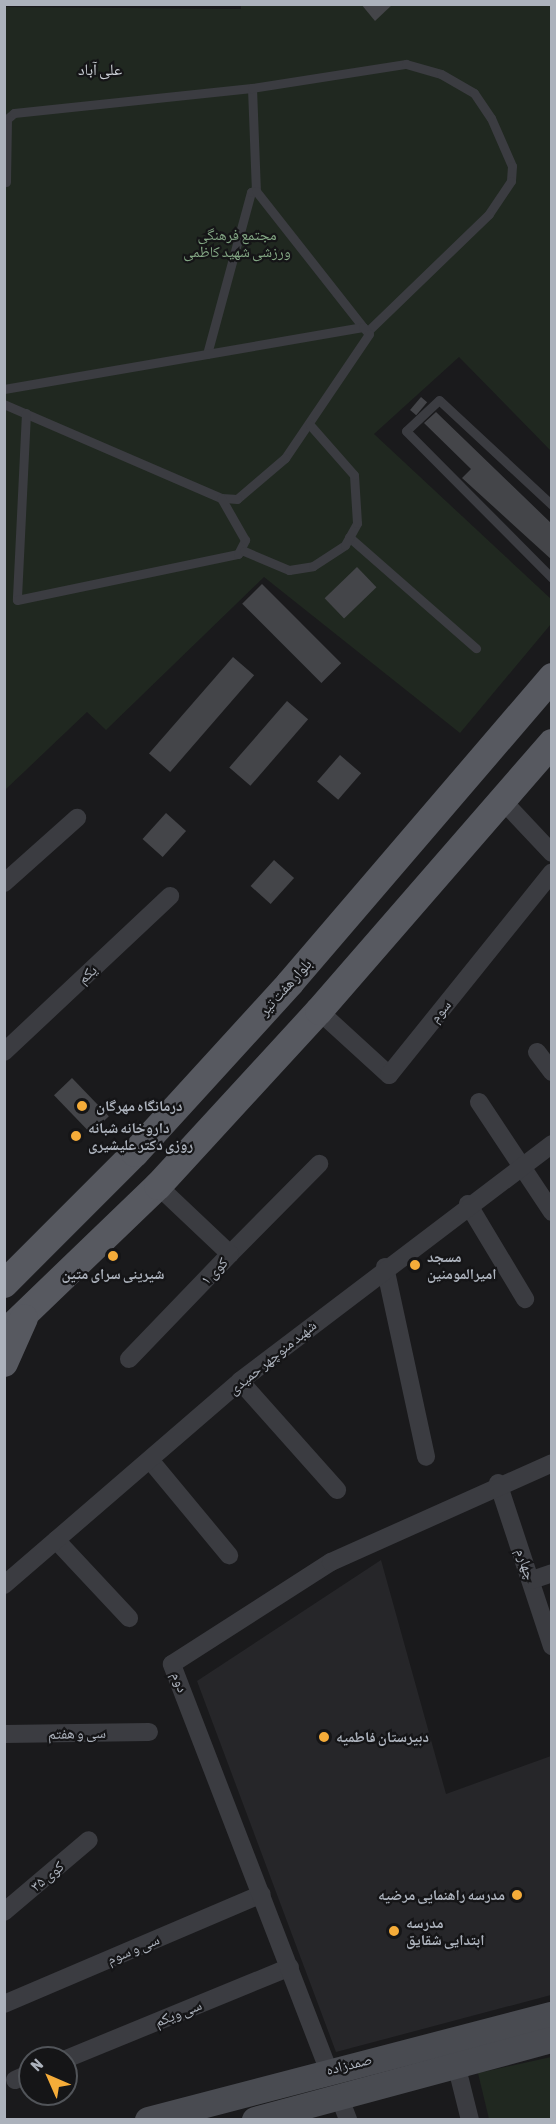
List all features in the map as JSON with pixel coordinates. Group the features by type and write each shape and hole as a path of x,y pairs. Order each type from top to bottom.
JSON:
{"main road":[{"name":"بلوار هفت تیر","path":"4,1284 18,1257 135,1153 421,834 552,677"},
{"path":"4,1334 158,1186 319,1011 552,743"},
{"path":"421,834 451,859"},
{"path":"4,1363 27,1311"},
{"name":"صمدزاده","path":"148,2120 182,2117 328,2069 552,2015"},
{"name":"صمدزاده","path":"255,2120 552,2040"},
{"path":"328,2069 339,2096"}],"street":[{"path":"502,800 552,852"},
{"path":"4,883 77,818"},
{"name":"سوم","path":"319,1011 389,1075 552,872"},
{"name":"یکم","path":"4,1052 170,896"},
{"path":"537,1052 552,1072"},
{"path":"479,1102 552,1212"},
{"name":"شهبد منوچهر حمیدی","path":"4,1585 240,1381 385,1267 552,1144"},
{"path":"230,1254 319,1164"},
{"name":"کوی ۱","path":"129,1359 230,1254 158,1186"},
{"path":"468,1204 525,1299"},
{"path":"385,1267 426,1457"},
{"path":"240,1381 337,1490"},
{"path":"150,1460 229,1555"},
{"name":"دوم","path":"328,2069 172,1664 331,1562 498,1483 552,1463"},
{"name":"چهارم","path":"498,1483 552,1646"},
{"path":"56,1540 129,1618"},
{"path":"532,1580 552,1573"},
{"name":"سی و هفتم","path":"4,1734 149,1732"},
{"name":"کوی ۳۵","path":"4,1912 89,1840"},
{"name":"سی و سوم","path":"4,2004 262,1894"},
{"name":"سی ویکم","path":"78,2054 290,1967"},
{"path":"450,2040 470,2120"},
{"path":"339,2096 348,2120"}],"lane":[{"path":"4,404 221,498 237,499 257,485 310,425 365,329 505,194 512,166 491,118 474,93 441,74 406,64 252,88 14,113 7,119 6,182"},
{"path":"252,88 256,191 365,329"},
{"path":"207,354 251,192 256,191"},
{"path":"4,389 365,329"},
{"path":"552,505 439,400 406,431 552,578"},
{"path":"26,414 17,600 244,551 289,570 331,558 349,537 360,503 354,475 310,425"},
{"path":"221,498 245,540 244,551"},
{"path":"349,537 476,648"}],"shaded area":[{"path":"381,1560 446,1794 551,1756 551,1995 336,2052 197,1681"}],"green space":[{"name":"مجتمع فرهنگی ورزشی شهید کاظمی","path":"241,4 551,5 551,451 459,357 374,434 551,599 551,624 460,733 264,577 106,730 87,712 5,790 5,7 241,9"},
{"path":"551,2057 551,2119 489,2119 478,2073"}],"building":[{"path":"361,4 393,4 375,21"},
{"path":"421,397 427,402 416,415 410,410"},
{"path":"436,412 552,524 552,560 462,478 471,469 424,423"},
{"path":"357,567 376,587 344,618 325,598"},
{"path":"262,584 341,663 321,683 242,604"},
{"path":"233,657 254,675 170,772 149,754"},
{"path":"287,701 308,719 250,786 229,767"},
{"path":"340,755 361,773 338,800 317,781"},
{"path":"166,813 186,831 163,857 143,839"},
{"path":"274,860 294,878 271,904 251,886"},
{"name":"درمانگاه مهرگان","path":"72,1078 109,1116 91,1133 54,1095"}],"place":[{"name":"درمانگاه مهرگان","path":"82,1106"},
{"name":"داروخانه شبانه روزی دکتر علیشیری","path":"76,1136"},
{"name":"شیرینی سرای متین","path":"113,1256"},
{"name":"مسجد امیرالمومنین","path":"415,1265"},
{"name":"دبیرستان فاطمیه","path":"324,1737"},
{"name":"مدرسه راهنمایی مرضیه","path":"517,1895"},
{"name":"مدرسه ابتدایی شقایق","path":"394,1931"}],"district":[{"name":"علی آباد","path":"100,69"}]}
